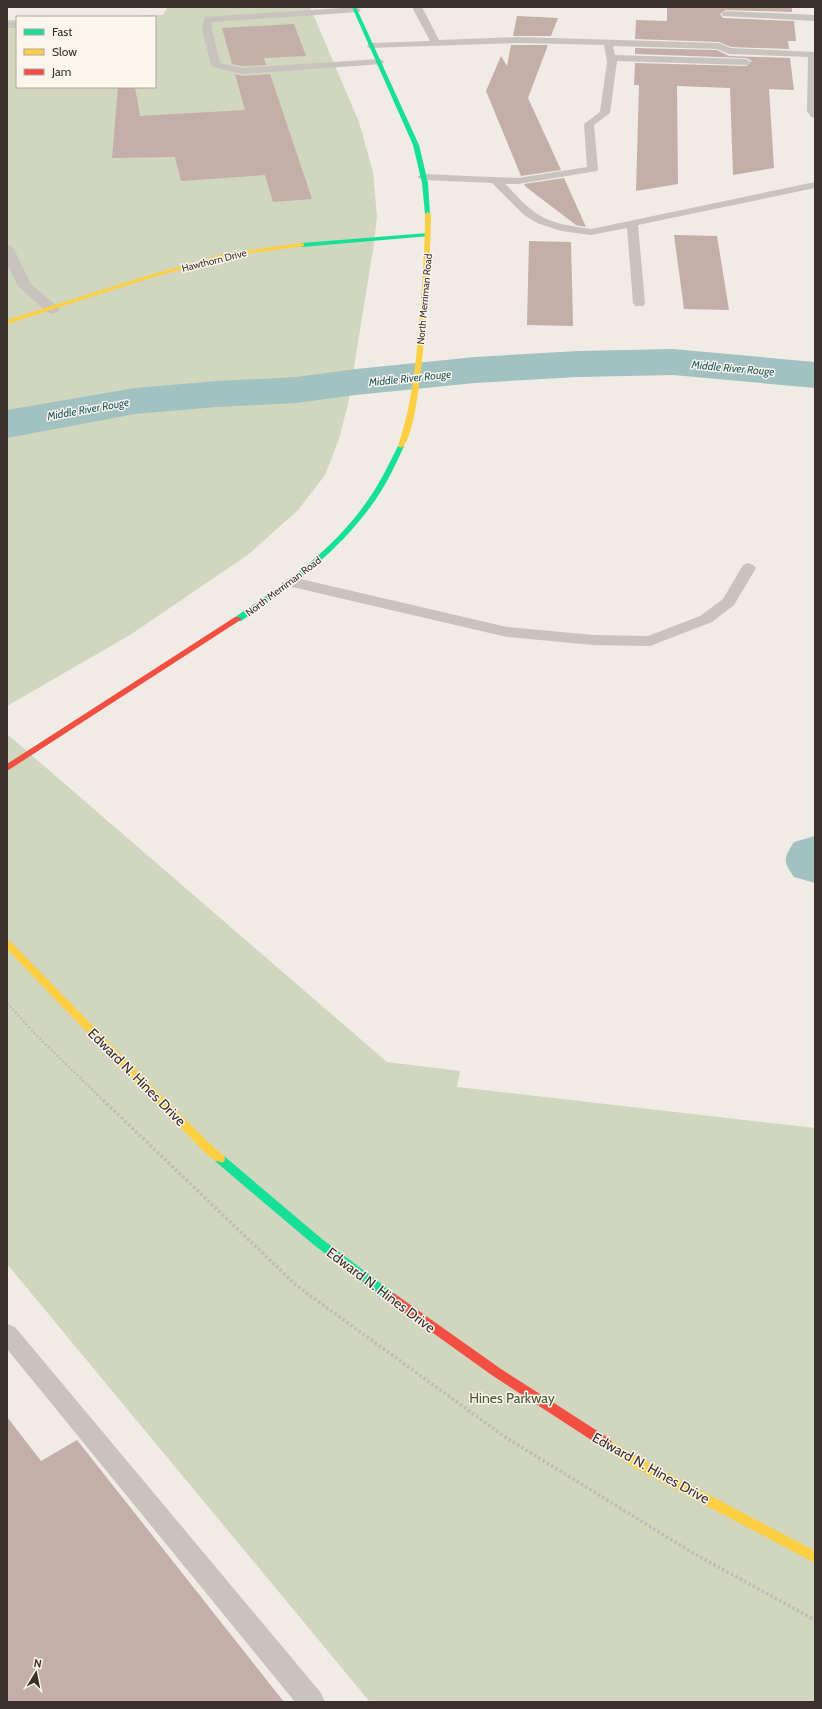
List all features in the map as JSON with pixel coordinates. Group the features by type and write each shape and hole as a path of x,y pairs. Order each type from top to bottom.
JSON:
{"main road":[{"name":"North Merriman Road","path":"7,768 263,603 292,582 326,554 360,519 376,497 388,476 403,442 415,399 428,235 428,211 423,177 416,146 355,9"},
{"name":"Hawthorn Drive","path":"7,322 52,309 145,278 230,254 322,242 428,235"},
{"name":"Edward N. Hines Drive","path":"7,943 128,1069 204,1145 330,1252 451,1342 541,1403 639,1464 815,1557"}],"street":[{"path":"7,249 25,286 52,309"}],"lane":[{"path":"236,7 239,17"},
{"path":"417,7 436,43"},
{"path":"355,9 208,19 206,28 216,65 242,71 379,62"},
{"path":"726,14 815,18"},
{"path":"372,46 519,40 719,46 729,51 811,59 812,111 815,115"},
{"path":"423,177 518,181 594,169 589,124 605,113 611,58 608,43"},
{"path":"611,58 758,63"},
{"path":"495,180 528,213 541,221 565,229 591,232 815,185"},
{"path":"632,223 639,303"},
{"path":"292,582 400,606 506,632 593,640 650,641 706,618 729,602 748,568"},
{"path":"7,1333 312,1702"}],"green space":[{"path":"168,7 310,7 359,122 373,172 377,217 348,404 338,442 325,475 298,510 249,554 130,635 7,706 7,20 16,20 16,88 156,88 156,16 138,16 163,15"},
{"name":"Hines Parkway","path":"7,734 387,1062 460,1071 457,1087 815,1128 815,1702 370,1702 7,1264"}],"building":[{"path":"667,7 792,7 792,12 726,10 720,14 723,18 794,21 796,41 788,41 789,49 731,47 719,42 635,39 636,20 667,21"},
{"path":"517,16 558,18 551,36 513,36"},
{"path":"294,24 306,56 264,58 266,65 242,66 232,64 222,28"},
{"path":"511,45 548,45 528,98 561,170 521,176 486,91 501,56 507,66"},
{"path":"635,48 717,50 729,56 790,58 794,90 769,89 774,168 733,175 730,88 677,86 678,184 636,191 639,85 634,85 635,63 746,66 752,61 746,58 635,54"},
{"path":"235,74 242,76 270,74 312,199 273,202 265,175 181,181 175,157 112,158 118,88 135,88 140,116 245,110"},
{"path":"564,178 586,227 576,225 524,184"},
{"path":"674,235 717,236 729,310 684,309"},
{"path":"529,241 571,242 573,326 527,325"},
{"path":"7,1417 41,1461 77,1440 284,1702 7,1702"}],"waterway":[{"name":"Middle River Rouge","path":"7,424 135,401 217,394 296,390 356,382 475,370 578,364 673,362 815,375"},
{"name":"Middle River Rouge","path":"815,855 815,864"}],"traffic: fast":[{"path":"354,7 416,145 425,183 428,214"},
{"path":"302,245 428,235"},
{"path":"238,619 288,585 333,545 354,523 372,499 388,473 401,446"},
{"path":"220,1159 318,1242 391,1297"}],"traffic: slow":[{"path":"401,446 407,430 415,397 421,346 427,263 428,214"},
{"path":"7,322 145,278 229,254 302,245"},
{"path":"7,943 128,1069 220,1159"},
{"path":"606,1443 639,1464 815,1557"}],"traffic: jam":[{"path":"7,768 238,619"},
{"path":"391,1297 497,1372 606,1443"}]}
